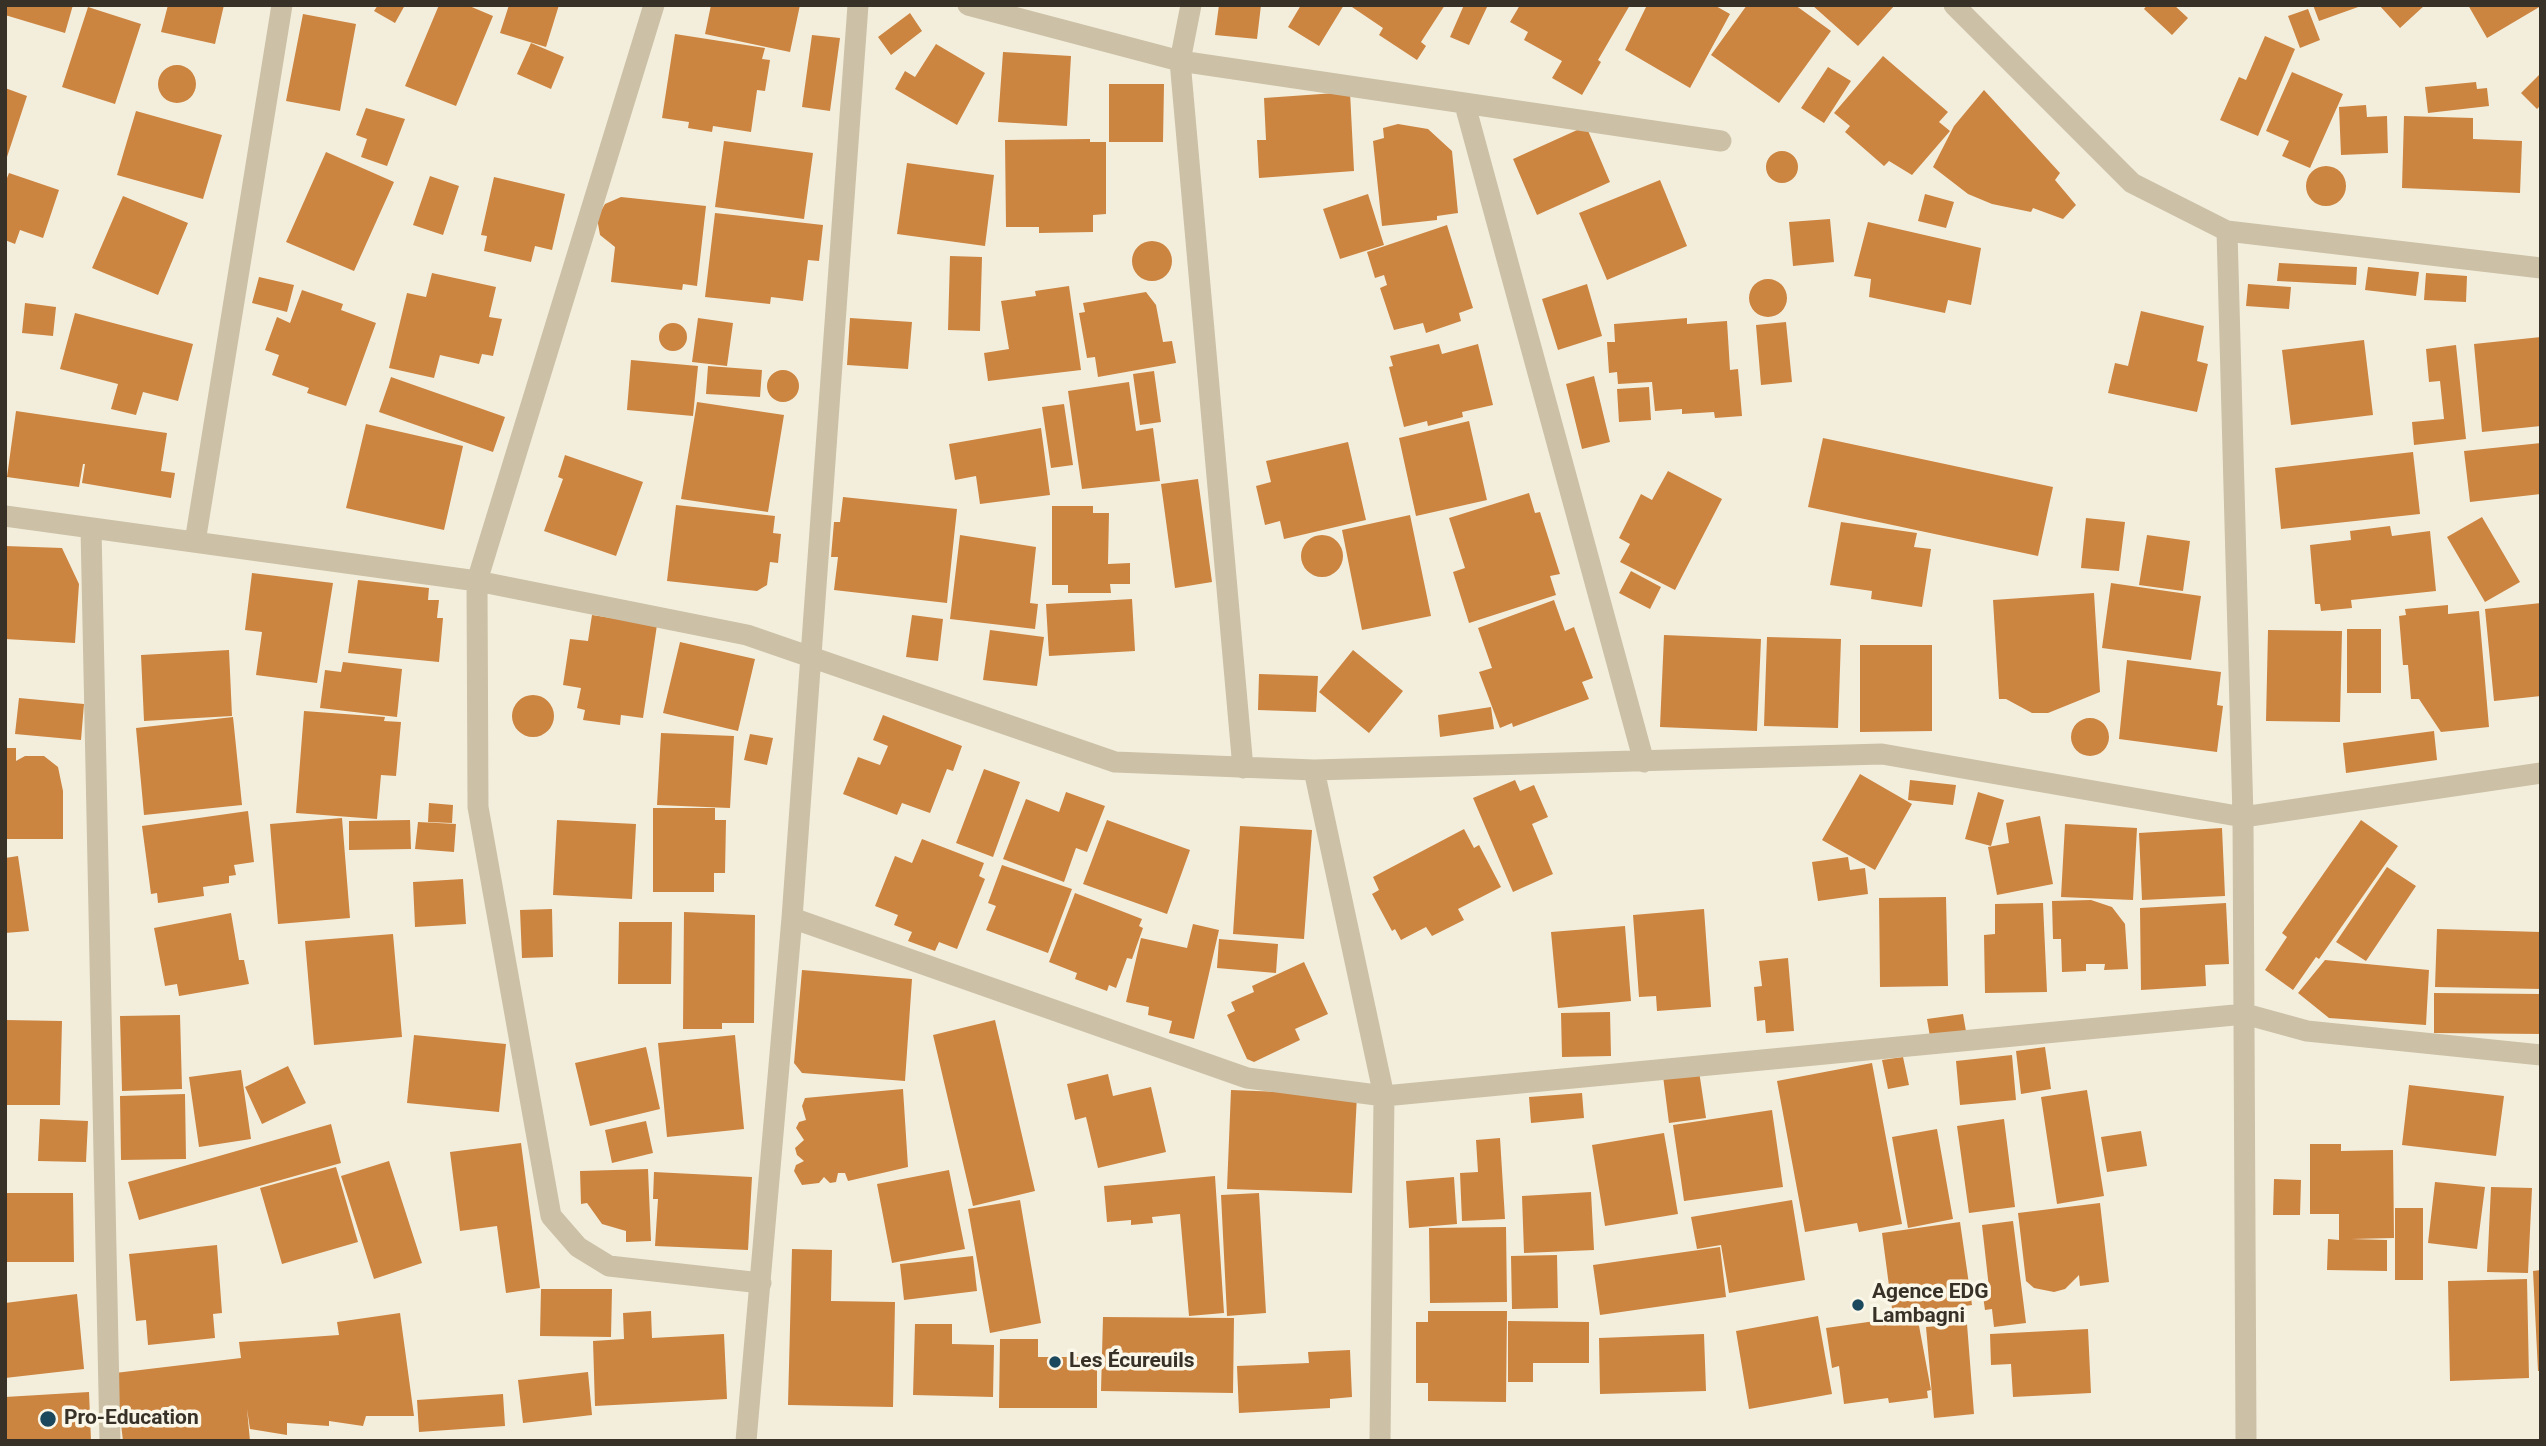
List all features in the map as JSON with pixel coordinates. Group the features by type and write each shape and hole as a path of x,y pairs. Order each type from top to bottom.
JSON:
{"street":[{"path":"195,542 282,5"},
{"path":"654,5 477,582 478,807 551,1216 579,1247 610,1266 761,1283"},
{"path":"747,1441 792,918 858,5"},
{"path":"968,5 1180,61 1721,141"},
{"path":"1191,5 1180,61 1243,768"},
{"path":"1954,5 2132,183 2227,231 2541,268"},
{"path":"1465,105 1644,762"},
{"path":"2227,231 2244,817 2246,1441"},
{"path":"5,516 477,582 747,635 1115,762 1314,770 1882,754 2244,817 2541,773"},
{"path":"91,528 110,1441"},
{"path":"1314,770 1384,1096 1380,1441"},
{"path":"792,918 1247,1078 1384,1096 2245,1014 2307,1031 2541,1055"}],"building":[{"path":"5,5 73,5 65,33 5,15"},
{"path":"168,5 224,5 215,44 161,32"},
{"path":"378,5 405,5 395,23 374,11"},
{"path":"439,5 467,5 493,16 456,106 405,86"},
{"path":"509,5 559,5 546,47 500,33"},
{"path":"711,5 800,5 790,52 705,34"},
{"path":"1219,5 1261,5 1257,39 1215,35"},
{"path":"1301,5 1344,5 1319,46 1288,27"},
{"path":"1349,5 1445,5 1421,42 1426,46 1417,60 1379,35 1383,28"},
{"path":"1464,5 1488,5 1469,45 1450,37"},
{"path":"1520,5 1630,5 1598,60 1601,62 1582,95 1552,78 1562,61 1524,40 1528,32 1510,22"},
{"path":"1647,5 1714,5 1730,14 1690,88 1625,50"},
{"path":"1747,5 1795,5 1831,31 1779,103 1711,55"},
{"path":"1812,5 1895,5 1858,46"},
{"path":"2147,5 2174,5 2188,18 2172,35 2144,9"},
{"path":"2313,5 2361,5 2361,6 2319,21"},
{"path":"2379,5 2425,5 2400,28"},
{"path":"2468,5 2541,5 2541,6 2487,38"},
{"path":"88,7 141,24 115,104 62,87"},
{"path":"2308,9 2320,40 2300,48 2288,16"},
{"path":"910,13 922,31 891,55 878,37"},
{"path":"303,14 356,24 340,111 286,101"},
{"path":"675,34 765,48 762,59 770,60 765,91 757,90 751,132 713,126 712,132 688,128 689,122 662,118"},
{"path":"812,35 840,38 830,111 802,107"},
{"path":"2265,36 2295,49 2258,136 2220,120 2239,77 2246,80"},
{"path":"531,43 564,57 551,89 517,74"},
{"path":"936,44 985,73 957,125 895,89 905,71 915,77"},
{"path":"1003,52 1071,56 1067,126 998,122"},
{"path":"1883,56 1948,112 1939,122 1950,131 1912,175 1889,161 1884,166 1845,132 1850,126 1834,113"},
{"path":"177,65 190,71 196,84 190,97 177,103 164,97 158,84 164,71"},
{"path":"1828,67 1851,81 1824,123 1801,108"},
{"path":"2292,72 2343,94 2310,168 2282,156 2289,141 2266,131"},
{"path":"2541,73 2541,105 2537,109 2521,93"},
{"path":"2476,82 2477,89 2487,88 2489,106 2428,113 2425,87"},
{"path":"1109,84 1164,84 1163,142 1109,142"},
{"path":"5,88 27,96 6,160 5,160"},
{"path":"1984,90 2060,173 2055,180 2076,205 2063,219 2033,208 2031,212 1992,204 1968,194 1933,167 1954,126"},
{"path":"1350,92 1354,171 1259,178 1257,140 1266,140 1264,98"},
{"path":"2366,105 2367,117 2387,116 2388,153 2341,155 2339,107"},
{"path":"366,108 405,119 387,166 361,157 367,139 356,135"},
{"path":"136,111 222,135 203,199 117,175"},
{"path":"2404,116 2473,118 2473,139 2522,141 2520,193 2402,188"},
{"path":"1398,124 1428,129 1452,151 1458,213 1437,216 1437,220 1382,226 1373,141 1384,138 1383,128"},
{"path":"1586,126 1610,182 1537,215 1513,159"},
{"path":"1090,139 1090,142 1106,142 1106,214 1093,215 1093,232 1039,233 1039,227 1006,227 1005,140"},
{"path":"724,141 813,153 804,219 715,207"},
{"path":"1782,151 1793,156 1798,167 1793,178 1782,183 1771,178 1766,167 1771,156"},
{"path":"326,152 394,182 354,271 286,242"},
{"path":"907,163 994,175 985,246 897,234"},
{"path":"2326,166 2340,172 2346,186 2340,200 2326,206 2312,200 2306,186 2312,172"},
{"path":"9,173 59,190 43,238 20,230 15,244 5,240 5,183"},
{"path":"430,176 459,186 443,235 413,225"},
{"path":"494,177 565,194 552,250 535,246 531,262 484,251 487,236 481,235"},
{"path":"1660,180 1687,246 1607,280 1579,213"},
{"path":"1368,194 1384,245 1340,259 1323,209"},
{"path":"1925,194 1954,202 1946,228 1918,221"},
{"path":"123,196 188,223 158,295 92,268"},
{"path":"621,197 706,206 697,286 683,284 682,290 611,282 615,247 600,235 597,218 605,204"},
{"path":"715,213 823,225 819,261 808,260 803,301 771,297 770,304 705,297"},
{"path":"1830,219 1834,262 1793,266 1789,222"},
{"path":"1868,222 1981,248 1971,305 1948,300 1945,313 1869,297 1871,279 1854,276"},
{"path":"1447,225 1473,308 1459,313 1461,321 1426,333 1423,323 1394,330 1380,288 1387,285 1384,275 1375,278 1367,252"},
{"path":"1152,241 1166,247 1172,261 1166,275 1152,281 1138,275 1132,261 1138,247"},
{"path":"950,256 982,257 980,331 948,330"},
{"path":"2279,263 2357,267 2356,285 2277,281"},
{"path":"2368,267 2419,272 2416,296 2365,290"},
{"path":"432,273 496,287 489,317 502,319 493,356 482,354 479,364 440,355 434,378 389,368 407,293 426,297"},
{"path":"2426,273 2467,276 2466,302 2424,300"},
{"path":"259,277 294,285 287,312 252,303"},
{"path":"1768,279 1782,284 1787,298 1782,312 1768,317 1754,312 1749,298 1754,284"},
{"path":"1587,284 1602,336 1558,350 1542,299"},
{"path":"2248,284 2291,287 2289,309 2246,306"},
{"path":"1069,286 1081,370 988,381 984,353 1009,349 1001,301 1036,296 1035,291"},
{"path":"302,290 343,304 341,310 376,323 346,406 307,393 309,388 272,375 279,355 265,350 277,317 290,323"},
{"path":"1146,292 1156,305 1163,342 1172,341 1176,363 1098,377 1095,357 1087,358 1079,313 1085,312 1083,303"},
{"path":"25,303 56,307 53,336 22,333"},
{"path":"2141,311 2204,326 2197,361 2208,364 2197,412 2108,393 2115,363 2128,366"},
{"path":"75,313 193,344 178,401 143,392 136,415 111,409 118,384 60,369"},
{"path":"698,318 733,323 727,366 692,362"},
{"path":"850,318 912,322 908,369 847,365"},
{"path":"1687,318 1687,324 1727,321 1730,370 1738,369 1742,416 1715,418 1714,412 1682,414 1682,409 1655,411 1652,382 1618,384 1617,372 1609,373 1607,342 1615,342 1614,324"},
{"path":"1786,322 1792,382 1761,385 1756,325"},
{"path":"673,323 683,327 687,337 683,347 673,351 663,347 659,337 663,327"},
{"path":"2541,337 2541,426 2482,432 2474,344"},
{"path":"2364,340 2373,415 2291,425 2282,350"},
{"path":"1439,344 1442,354 1478,344 1493,405 1462,412 1463,417 1428,426 1427,421 1404,427 1389,367 1393,366 1390,356"},
{"path":"2456,345 2466,439 2414,445 2412,422 2444,419 2440,381 2429,382 2426,349"},
{"path":"631,360 698,366 693,416 627,410"},
{"path":"708,366 762,370 760,397 706,394"},
{"path":"783,370 795,374 799,386 795,398 783,402 771,398 767,386 771,374"},
{"path":"1154,371 1161,422 1140,425 1133,374"},
{"path":"1594,376 1610,442 1582,449 1566,384"},
{"path":"391,377 505,417 493,452 379,412"},
{"path":"1129,382 1136,431 1153,428 1160,481 1082,489 1068,391"},
{"path":"1649,387 1651,420 1619,422 1617,389"},
{"path":"697,402 784,415 768,512 681,499"},
{"path":"1064,404 1073,465 1051,468 1042,407"},
{"path":"16,411 167,433 161,471 175,473 171,498 82,483 85,464 79,487 7,477"},
{"path":"1469,421 1487,500 1416,516 1399,438"},
{"path":"366,424 463,446 444,530 346,508"},
{"path":"1041,428 1050,495 980,504 976,476 955,480 949,444"},
{"path":"1823,438 2053,487 2038,556 1808,507"},
{"path":"1348,442 1366,520 1284,539 1280,521 1265,525 1256,486 1271,482 1266,461"},
{"path":"2541,443 2541,494 2470,502 2464,451"},
{"path":"2413,452 2420,514 2281,529 2275,468"},
{"path":"565,455 643,482 616,556 544,531 563,479 558,477"},
{"path":"1668,471 1722,499 1675,590 1620,562 1630,544 1619,538 1641,494 1652,500"},
{"path":"1198,479 1212,582 1175,588 1161,484"},
{"path":"1529,493 1535,513 1540,512 1560,574 1550,576 1556,595 1469,623 1453,572 1465,568 1449,518"},
{"path":"843,497 957,509 947,603 834,590 838,557 831,557 834,522 840,522"},
{"path":"676,505 775,516 773,533 781,534 778,563 770,562 767,585 757,591 667,581"},
{"path":"1052,506 1093,506 1093,513 1109,513 1108,564 1130,563 1130,584 1110,584 1111,593 1068,593 1068,585 1052,585"},
{"path":"1410,515 1431,616 1362,630 1342,530"},
{"path":"2482,517 2520,582 2485,602 2447,537"},
{"path":"2086,518 2125,522 2119,571 2081,568"},
{"path":"1841,522 1917,533 1914,547 1931,549 1922,607 1871,599 1872,591 1830,585"},
{"path":"2390,526 2392,536 2430,531 2436,591 2351,600 2352,608 2321,611 2320,604 2315,604 2310,545 2351,540 2350,531"},
{"path":"960,535 1036,547 1030,603 1038,604 1035,629 950,619"},
{"path":"1322,535 1337,541 1343,556 1337,571 1322,577 1307,571 1301,556 1307,541"},
{"path":"2147,535 2190,541 2183,591 2139,585"},
{"path":"5,546 62,548 79,584 75,643 5,639"},
{"path":"1631,571 1661,587 1650,609 1619,593"},
{"path":"252,573 333,583 317,683 256,675 262,632 245,630"},
{"path":"358,580 429,588 428,600 439,600 437,618 443,618 439,662 348,653"},
{"path":"2111,583 2201,596 2191,660 2102,648"},
{"path":"2094,593 2100,692 2048,713 2032,713 2006,699 1999,699 1993,600"},
{"path":"1132,599 1135,651 1049,656 1046,604"},
{"path":"1554,600 1565,631 1574,627 1593,678 1582,682 1589,699 1513,727 1512,723 1500,728 1479,672 1492,668 1478,628"},
{"path":"2541,603 2541,696 2494,701 2485,609"},
{"path":"2448,605 2448,614 2479,611 2489,727 2441,732 2419,699 2411,699 2408,665 2403,665 2399,616 2406,615 2405,609"},
{"path":"592,615 657,625 643,718 621,715 620,725 583,720 585,710 577,708 581,688 563,685 570,639 588,641"},
{"path":"912,615 943,619 938,661 906,657"},
{"path":"2347,629 2381,629 2381,693 2347,693"},
{"path":"990,630 1044,637 1037,686 983,680"},
{"path":"2268,630 2342,631 2340,722 2266,721"},
{"path":"1664,635 1761,639 1757,731 1660,727"},
{"path":"1767,637 1841,639 1838,728 1764,726"},
{"path":"680,642 755,659 738,731 663,713"},
{"path":"1860,645 1932,645 1932,731 1860,732"},
{"path":"229,650 232,716 144,721 141,655"},
{"path":"1353,650 1403,691 1369,733 1319,692"},
{"path":"2127,660 2221,672 2217,705 2223,706 2217,752 2119,739"},
{"path":"343,662 402,669 397,717 320,708 325,670 341,672"},
{"path":"1259,674 1318,676 1316,712 1258,710"},
{"path":"533,695 548,701 554,716 548,731 533,737 518,731 512,716 518,701"},
{"path":"19,698 84,704 81,740 15,734"},
{"path":"1491,707 1494,729 1440,737 1438,715"},
{"path":"304,711 385,717 384,721 401,722 396,776 381,775 377,819 296,813"},
{"path":"883,715 962,746 953,771 947,769 930,813 902,803 897,815 843,794 858,757 880,765 888,746 873,740"},
{"path":"233,717 242,805 144,815 136,728"},
{"path":"2090,718 2103,724 2109,737 2103,750 2090,756 2077,750 2071,737 2077,724"},
{"path":"2434,731 2437,760 2346,773 2343,743"},
{"path":"661,733 734,736 730,808 657,805"},
{"path":"750,734 773,738 767,765 744,760"},
{"path":"5,748 16,748 16,761 25,756 44,756 58,767 63,791 63,839 5,839"},
{"path":"984,769 1020,782 993,857 956,843"},
{"path":"1860,774 1912,804 1875,870 1822,840"},
{"path":"1515,780 1520,791 1534,785 1548,817 1532,824 1553,874 1513,892 1473,798"},
{"path":"1910,780 1956,785 1953,805 1908,800"},
{"path":"1066,792 1105,806 1087,852 1076,848 1064,882 1003,859 1026,799 1059,812"},
{"path":"1978,792 2004,800 1991,846 1965,839"},
{"path":"429,803 453,805 452,823 428,822"},
{"path":"653,808 715,808 715,820 726,820 725,873 714,873 714,892 653,892"},
{"path":"248,811 254,862 234,865 236,875 229,876 229,883 203,887 204,896 158,903 157,893 151,894 142,826"},
{"path":"2040,816 2053,884 1997,895 1988,847 2009,843 2006,823"},
{"path":"342,818 350,918 278,924 270,824"},
{"path":"410,820 411,849 349,850 349,821"},
{"path":"557,820 636,824 632,899 553,895"},
{"path":"1107,820 1190,850 1167,914 1083,884"},
{"path":"2361,820 2398,846 2319,959 2316,957 2293,990 2265,970 2287,937 2282,933"},
{"path":"418,822 456,824 454,852 415,849"},
{"path":"2065,824 2137,828 2133,900 2061,897"},
{"path":"1240,826 1312,830 1304,939 1233,934"},
{"path":"2222,828 2225,896 2142,900 2139,833"},
{"path":"1464,829 1474,848 1479,845 1501,887 1458,909 1464,920 1432,936 1426,927 1401,940 1395,929 1392,931 1372,894 1379,890 1373,877"},
{"path":"922,839 984,863 979,876 985,879 957,949 939,942 935,951 908,941 912,932 894,925 898,915 875,906 895,856 912,863"},
{"path":"18,856 29,931 5,933 5,858"},
{"path":"1848,857 1850,870 1865,868 1868,894 1818,901 1812,862"},
{"path":"1002,865 1072,889 1048,953 986,930 996,906 988,903"},
{"path":"2387,867 2416,886 2366,961 2336,942"},
{"path":"463,879 466,924 415,927 413,882"},
{"path":"1075,893 1142,919 1139,926 1143,928 1132,959 1127,958 1116,988 1109,985 1107,991 1075,979 1077,973 1049,962"},
{"path":"1946,897 1948,986 1880,987 1879,898"},
{"path":"2091,900 2112,907 2125,924 2128,969 2104,970 2105,964 2086,964 2086,971 2062,972 2061,939 2053,939 2052,901"},
{"path":"2043,903 2047,992 1985,993 1984,935 1995,934 1995,904"},
{"path":"2226,903 2229,964 2205,965 2206,986 2141,990 2140,908"},
{"path":"552,909 553,957 522,958 520,910"},
{"path":"1704,909 1711,1007 1657,1011 1656,996 1639,997 1633,915"},
{"path":"684,912 755,915 754,1023 722,1023 722,1029 683,1029"},
{"path":"231,913 239,960 244,960 249,984 179,996 177,984 165,986 154,928"},
{"path":"619,922 672,922 671,984 618,984"},
{"path":"1193,924 1219,930 1194,1039 1169,1033 1172,1021 1148,1015 1149,1007 1126,1002 1141,938 1187,948"},
{"path":"1625,926 1631,1001 1558,1008 1551,932"},
{"path":"2437,929 2541,932 2541,989 2435,987"},
{"path":"393,934 402,1037 314,1045 305,941"},
{"path":"1219,939 1278,944 1276,973 1217,968"},
{"path":"1788,958 1794,1031 1766,1033 1765,1020 1757,1021 1754,987 1762,986 1759,961"},
{"path":"2325,960 2429,970 2426,1025 2329,1018 2298,993"},
{"path":"1304,962 1328,1014 1295,1029 1300,1040 1254,1062 1247,1059 1227,1015 1235,1011 1231,1002 1254,992 1252,986"},
{"path":"802,970 912,979 905,1081 802,1073 794,1063"},
{"path":"2434,993 2541,994 2541,1034 2434,1033"},
{"path":"1610,1012 1611,1056 1562,1057 1561,1013"},
{"path":"1963,1014 1967,1037 1931,1043 1927,1019"},
{"path":"180,1015 182,1089 122,1091 120,1016"},
{"path":"5,1020 62,1021 60,1105 5,1105"},
{"path":"995,1020 1035,1191 973,1206 933,1035"},
{"path":"414,1035 506,1044 499,1112 407,1103"},
{"path":"735,1035 744,1129 667,1137 658,1043"},
{"path":"646,1047 660,1109 590,1126 575,1063"},
{"path":"2045,1047 2051,1089 2021,1094 2016,1051"},
{"path":"2012,1055 2016,1100 1960,1105 1956,1061"},
{"path":"1903,1057 1909,1085 1888,1089 1882,1060"},
{"path":"1872,1063 1902,1224 1859,1232 1857,1223 1805,1232 1777,1081"},
{"path":"288,1066 306,1103 262,1124 245,1087"},
{"path":"241,1070 251,1139 199,1147 189,1077"},
{"path":"1699,1071 1706,1118 1669,1123 1663,1076"},
{"path":"1108,1074 1113,1096 1151,1087 1166,1152 1098,1168 1086,1117 1075,1120 1067,1084"},
{"path":"2409,1085 2504,1096 2496,1156 2402,1145"},
{"path":"903,1089 908,1167 848,1181 845,1173 838,1173 836,1182 830,1183 824,1177 819,1183 802,1185 794,1171 796,1165 804,1161 797,1155 795,1148 804,1140 796,1128 799,1122 806,1120 802,1106 805,1098"},
{"path":"1231,1090 1357,1095 1352,1193 1227,1189"},
{"path":"2087,1090 2104,1196 2057,1204 2041,1097"},
{"path":"1582,1093 1584,1118 1531,1123 1529,1097"},
{"path":"185,1094 186,1159 121,1160 120,1096"},
{"path":"1772,1110 1783,1187 1684,1201 1673,1125"},
{"path":"40,1119 88,1121 86,1162 38,1161"},
{"path":"2004,1119 2015,1207 1969,1213 1957,1126"},
{"path":"646,1121 653,1153 612,1163 605,1130"},
{"path":"331,1124 341,1163 139,1220 128,1182"},
{"path":"1937,1129 1953,1219 1908,1228 1892,1137"},
{"path":"2141,1131 2147,1166 2107,1172 2101,1137"},
{"path":"1664,1133 1678,1214 1605,1226 1592,1145"},
{"path":"1500,1138 1505,1219 1462,1221 1460,1173 1478,1172 1476,1140"},
{"path":"521,1143 540,1288 506,1293 497,1226 460,1231 450,1152"},
{"path":"2310,1144 2341,1144 2341,1151 2393,1150 2394,1238 2351,1239 2387,1240 2387,1271 2327,1270 2328,1239 2339,1240 2339,1214 2310,1214"},
{"path":"389,1161 422,1263 374,1279 341,1176"},
{"path":"336,1167 358,1242 282,1264 260,1188"},
{"path":"648,1169 651,1241 626,1242 626,1231 602,1224 587,1203 581,1204 580,1171"},
{"path":"949,1170 965,1249 892,1263 877,1184"},
{"path":"654,1172 752,1177 748,1250 655,1246 658,1199 653,1199"},
{"path":"1215,1176 1224,1313 1189,1316 1180,1214 1152,1217 1153,1223 1131,1225 1131,1220 1107,1222 1104,1186"},
{"path":"1454,1177 1457,1224 1409,1228 1406,1181"},
{"path":"2274,1179 2301,1180 2300,1215 2273,1215"},
{"path":"2435,1182 2485,1187 2477,1249 2428,1243"},
{"path":"2491,1187 2532,1188 2528,1273 2487,1272"},
{"path":"1591,1192 1594,1250 1524,1253 1522,1196"},
{"path":"5,1193 73,1193 74,1262 5,1262"},
{"path":"1259,1193 1266,1313 1227,1316 1221,1195"},
{"path":"1020,1200 1041,1323 990,1333 968,1209"},
{"path":"1792,1200 1805,1280 1729,1293 1721,1245 1697,1249 1691,1217"},
{"path":"2100,1203 2109,1282 2080,1286 2079,1275 2065,1289 2054,1292 2034,1288 2026,1281 2018,1213"},
{"path":"2395,1208 2423,1208 2423,1280 2395,1280"},
{"path":"2013,1221 2026,1323 1994,1327 1992,1309 1985,1310 1982,1289 1989,1288 1982,1225"},
{"path":"1960,1222 1972,1305 1893,1316 1882,1233"},
{"path":"1506,1227 1507,1302 1430,1303 1429,1228"},
{"path":"217,1245 222,1313 213,1314 215,1338 148,1345 146,1320 136,1321 129,1254"},
{"path":"1720,1247 1726,1297 1600,1315 1593,1265"},
{"path":"792,1249 832,1250 831,1301 895,1302 893,1407 788,1405"},
{"path":"1557,1255 1558,1308 1512,1309 1511,1256"},
{"path":"973,1256 977,1291 904,1300 900,1264"},
{"path":"2541,1270 2541,1371 2538,1371 2533,1271"},
{"path":"2527,1279 2529,1378 2450,1381 2448,1281"},
{"path":"541,1289 612,1289 611,1337 540,1336"},
{"path":"77,1294 84,1369 5,1378 5,1303"},
{"path":"651,1311 652,1338 724,1334 727,1399 595,1406 593,1341 624,1339 623,1313"},
{"path":"1428,1311 1507,1311 1506,1402 1428,1401 1428,1383 1416,1383 1416,1322 1428,1322"},
{"path":"400,1313 414,1416 366,1416 363,1426 329,1421 329,1426 287,1423 287,1435 250,1429 247,1409 250,1441 123,1441 115,1373 241,1358 239,1342 339,1335 337,1322"},
{"path":"1917,1315 1931,1390 1927,1391 1928,1398 1889,1403 1888,1398 1844,1404 1839,1366 1832,1368 1826,1328"},
{"path":"1818,1316 1832,1394 1749,1409 1736,1331"},
{"path":"1103,1317 1234,1318 1233,1393 1101,1391"},
{"path":"1508,1321 1589,1322 1589,1363 1533,1363 1533,1382 1508,1382"},
{"path":"915,1324 952,1324 952,1344 994,1345 993,1397 913,1395"},
{"path":"1967,1324 1974,1414 1934,1418 1926,1327"},
{"path":"2088,1329 2091,1393 2013,1397 2011,1364 1991,1365 1990,1334"},
{"path":"1704,1334 1706,1391 1600,1394 1599,1338"},
{"path":"1000,1339 1038,1339 1038,1357 1097,1357 1097,1408 999,1408"},
{"path":"1350,1350 1352,1397 1330,1399 1330,1408 1239,1413 1237,1366 1309,1363 1308,1352"},
{"path":"588,1372 592,1415 523,1423 518,1380"},
{"name":"Pro-Education","path":"89,1392 91,1441 5,1441 5,1397"},
{"path":"503,1394 505,1426 419,1432 417,1400"}],"place":[{"name":"Agence EDG Lambagni","path":"1858,1305"},
{"name":"Les Écureuils","path":"1055,1362"},
{"name":"Pro-Education","path":"48,1419"}]}
